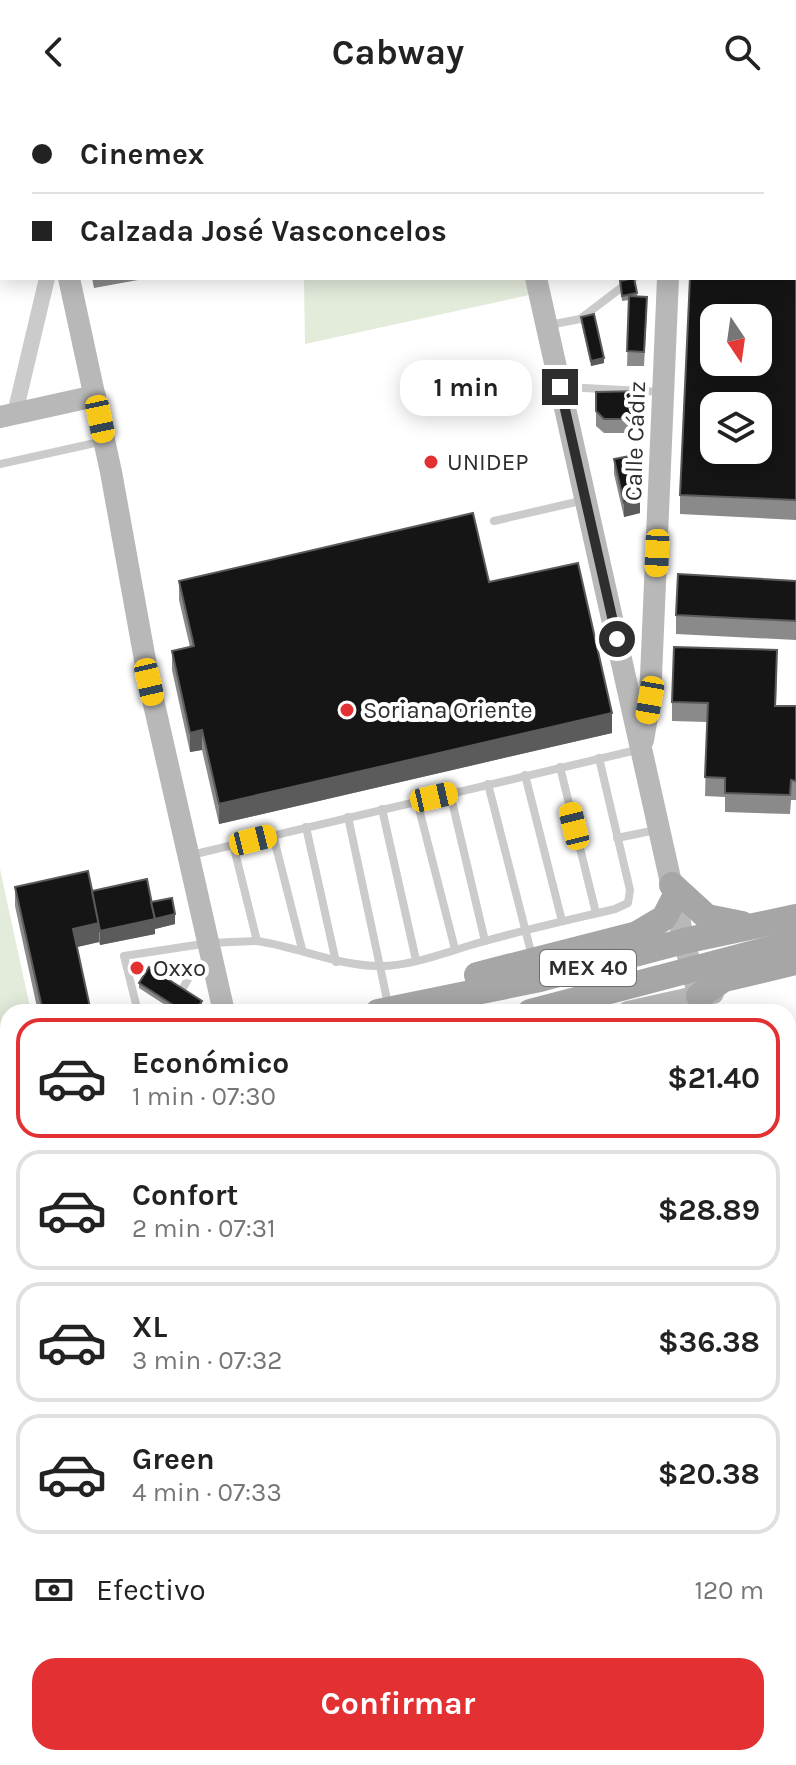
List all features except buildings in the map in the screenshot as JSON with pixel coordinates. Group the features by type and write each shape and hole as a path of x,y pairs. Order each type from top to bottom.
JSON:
{"main road":[{"path":"69,280 104,441 149,682 222,1004"},
{"path":"536,280 691,969 696,1004"},
{"name":"Calle Cádiz","path":"642,749 650,700 668,280"},
{"path":"8,415 95,396"},
{"path":"617,639 629,643 653,640"},
{"path":"673,891 707,917 754,926"},
{"path":"398,1004 423,991 645,930 664,918 673,891"},
{"name":"MEX 40","path":"418,1004 553,976 684,941 796,917"},
{"name":"MEX 40","path":"560,1004 796,942"},
{"path":"699,1004 724,979 796,962"},
{"path":"705,1004 796,975"}],"street":[{"path":"8,415 46,280"}],"lane":[{"path":"547,325 580,319 631,280"},
{"path":"560,387 663,392"},
{"path":"0,464 104,441"},
{"path":"494,521 586,500"},
{"path":"189,855 642,749"},
{"path":"136,1004 124,956 209,943 257,941 302,949 336,962 382,966 416,960 622,906 630,897 599,758"},
{"path":"560,767 596,913"},
{"path":"525,775 562,921"},
{"path":"488,784 533,961"},
{"path":"450,793 485,941"},
{"path":"417,801 455,949"},
{"path":"382,809 416,960"},
{"path":"348,817 382,966 384,1004"},
{"path":"306,827 336,962"},
{"path":"617,838 659,829"},
{"path":"273,835 302,949"},
{"path":"233,844 257,941"},
{"path":"174,1004 191,974 215,969"}],"green space":[{"path":"304,280 525,280 529,295 305,344"},
{"path":"0,869 29,1004 0,1004"}],"place":[{"name":"UNIDEP","path":"431,462"},
{"name":"Soriana Oriente","path":"347,710"},
{"name":"Oxxo","path":"137,968"}],"route":[{"path":"560,387 617,639"}]}
